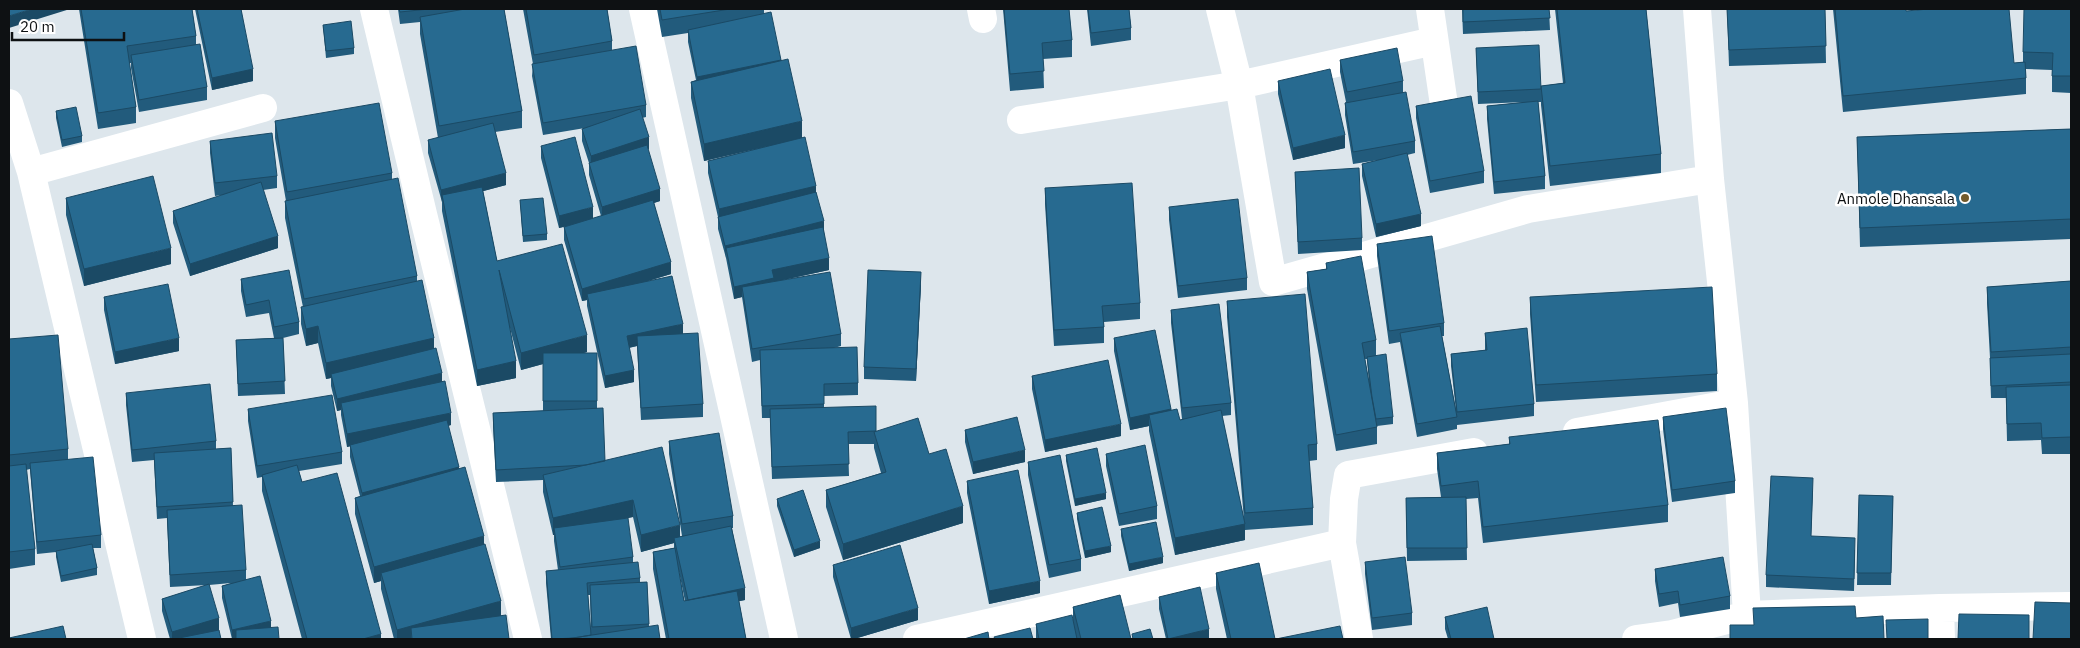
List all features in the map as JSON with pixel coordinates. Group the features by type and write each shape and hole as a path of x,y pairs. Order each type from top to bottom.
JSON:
{"street":[{"path":"374,9 422,214 528,639"},
{"path":"643,9 784,639"},
{"path":"1220,9 1239,86 1274,282 1528,209 1710,179"},
{"path":"1430,9 1443,98"},
{"path":"1697,9 1710,179 1734,403 1747,615"},
{"path":"1020,120 1239,86 1434,41"},
{"path":"9,103 31,172 142,639"},
{"path":"31,172 263,108"},
{"path":"1550,437 1734,403"},
{"path":"1359,639 1342,543 1344,499 1348,475 1502,446"},
{"path":"917,639 1342,543"},
{"path":"1636,639 1672,634 1747,615 1940,608 2071,606"},
{"path":"1940,608 1941,639"}],"building":[{"path":"9,9 32,9 9,16"},
{"path":"81,9 192,9 196,36 127,46 136,107 98,113"},
{"path":"197,9 241,9 253,69 212,78"},
{"path":"399,9 429,9 400,12"},
{"path":"465,9 504,9 522,111 439,126 420,17"},
{"path":"526,9 607,9 612,41 534,55"},
{"path":"660,9 730,9 662,20"},
{"path":"1004,9 1069,9 1072,40 1042,43 1044,71 1010,74"},
{"path":"1088,9 1129,9 1131,28 1091,33"},
{"path":"1463,9 1549,9 1550,18 1463,22"},
{"path":"1557,9 1646,9 1661,154 1550,166 1541,86 1565,83"},
{"path":"1727,9 1825,9 1826,46 1729,50"},
{"path":"1835,9 1906,9 1906,11 1929,9 2009,9 2014,63 2025,62 2026,78 1843,96"},
{"path":"2024,9 2071,9 2071,76 2052,76 2053,53 2023,52"},
{"path":"771,12 781,60 697,77 688,30"},
{"path":"351,21 354,48 326,51 323,25"},
{"path":"200,44 207,87 139,100 131,55"},
{"path":"1539,45 1541,89 1478,92 1476,48"},
{"path":"636,46 646,105 543,123 532,64"},
{"path":"1397,48 1403,81 1347,92 1340,60"},
{"path":"788,59 802,121 704,144 691,82"},
{"path":"1330,69 1345,135 1293,148 1278,81"},
{"path":"1406,92 1415,141 1353,152 1345,103"},
{"path":"1471,96 1484,171 1430,181 1416,106"},
{"path":"1538,101 1545,176 1494,182 1487,106"},
{"path":"379,103 392,173 287,192 275,121"},
{"path":"76,107 82,136 62,140 56,111"},
{"path":"640,109 649,137 591,156 582,129"},
{"path":"493,123 506,173 441,190 428,140"},
{"name":"Anmole Dhansala","path":"2071,129 2071,219 1860,228 1857,137"},
{"path":"272,133 277,176 215,183 210,141"},
{"path":"575,137 593,207 559,216 541,146"},
{"path":"805,137 816,186 719,209 708,161"},
{"path":"647,145 660,189 602,207 589,163"},
{"path":"1407,153 1421,214 1376,224 1362,164"},
{"path":"1359,168 1362,238 1298,242 1295,172"},
{"path":"153,176 171,248 84,269 66,198"},
{"path":"398,178 417,276 304,299 285,201"},
{"path":"261,182 278,236 190,264 173,211"},
{"path":"1132,183 1140,303 1102,306 1104,327 1054,330 1045,188"},
{"path":"482,187 497,261 562,244 587,335 521,353 499,270 516,361 477,370 442,195"},
{"path":"816,192 824,221 725,246 718,217"},
{"path":"543,198 547,234 523,236 520,200"},
{"path":"1238,199 1247,278 1178,286 1169,207"},
{"path":"653,200 671,262 582,289 564,227"},
{"path":"823,227 829,258 772,270 774,278 734,287 726,248"},
{"path":"1432,236 1444,323 1389,331 1377,244"},
{"path":"1361,256 1376,340 1362,343 1377,427 1336,435 1307,272 1327,269 1326,263"},
{"path":"289,270 299,322 274,327 269,300 246,305 241,279"},
{"path":"868,270 921,272 916,369 864,367"},
{"path":"830,272 841,334 752,349 742,287"},
{"path":"672,276 683,324 627,336 634,370 605,376 587,294"},
{"path":"422,280 434,338 326,363 318,326 306,329 301,307"},
{"path":"2071,281 2071,347 1991,352 1987,287"},
{"path":"168,284 179,338 115,352 104,297"},
{"path":"1712,287 1717,374 1536,385 1530,297"},
{"path":"1305,294 1317,444 1308,445 1313,508 1245,513 1227,301"},
{"path":"1219,304 1231,403 1182,408 1171,310"},
{"path":"1440,326 1457,417 1417,424 1400,333"},
{"path":"1527,328 1534,404 1457,412 1451,354 1487,350 1485,333"},
{"path":"1155,330 1171,409 1130,418 1114,338"},
{"path":"698,333 703,404 641,408 637,336"},
{"path":"58,335 68,449 9,455 9,339"},
{"path":"283,338 285,381 238,384 236,340"},
{"path":"857,347 858,383 824,384 824,404 762,406 760,350"},
{"path":"436,348 442,373 337,399 331,374"},
{"path":"543,353 597,353 597,401 543,401"},
{"path":"1386,354 1393,417 1376,419 1367,357"},
{"path":"2071,354 2071,382 1991,386 1990,358"},
{"path":"1108,360 1121,424 1045,440 1032,376"},
{"path":"445,381 451,413 347,434 341,403"},
{"path":"210,384 216,441 132,450 126,393"},
{"path":"2071,385 2071,437 2042,438 2041,423 2007,424 2006,387"},
{"path":"332,395 342,452 257,466 248,409"},
{"path":"876,406 876,431 848,432 849,464 772,467 770,409"},
{"path":"603,408 605,461 586,465 496,470 493,413"},
{"path":"1726,408 1735,481 1672,490 1663,417"},
{"path":"1177,409 1180,420 1221,410 1245,524 1175,538 1149,415"},
{"path":"1017,417 1025,450 973,462 965,430"},
{"path":"918,418 929,454 946,449 963,506 843,544 826,490 886,472 874,432"},
{"path":"447,420 459,467 362,493 350,445"},
{"path":"1658,420 1668,505 1483,527 1478,481 1441,486 1437,453 1510,444 1509,437"},
{"path":"719,433 733,516 682,524 669,441"},
{"path":"1145,445 1157,506 1119,514 1106,454"},
{"path":"662,447 680,525 641,535 633,500 553,518 543,475"},
{"path":"231,448 233,502 157,507 154,453"},
{"path":"1097,448 1106,493 1075,499 1066,455"},
{"path":"1060,455 1081,559 1049,565 1028,462"},
{"path":"93,457 101,535 37,542 30,463"},
{"path":"26,464 35,549 9,552 9,466"},
{"path":"297,465 302,482 337,473 381,634 363,639 307,639 262,475"},
{"path":"465,467 484,536 374,567 355,498"},
{"path":"1018,470 1040,581 989,591 967,481"},
{"path":"1771,476 1813,478 1811,536 1855,538 1854,579 1766,575"},
{"path":"803,490 820,541 794,550 777,499"},
{"path":"1859,495 1893,496 1891,573 1857,573"},
{"path":"1466,497 1467,548 1407,548 1406,498"},
{"path":"242,505 246,570 170,575 167,510"},
{"path":"1102,507 1111,546 1085,551 1077,513"},
{"path":"628,518 633,557 560,567 554,528"},
{"path":"1156,522 1163,557 1129,564 1121,529"},
{"path":"731,526 745,588 688,600 674,538"},
{"path":"92,544 97,568 61,576 56,551"},
{"path":"485,544 501,601 397,630 381,573"},
{"path":"900,545 918,608 851,628 833,565"},
{"path":"675,548 684,601 737,591 746,639 669,639 653,552"},
{"path":"1405,557 1412,613 1372,618 1365,562"},
{"path":"1723,557 1730,596 1680,605 1678,591 1659,594 1655,569"},
{"path":"638,562 640,578 587,583 591,635 552,639 546,571"},
{"path":"1259,563 1275,639 1231,639 1216,573"},
{"path":"260,576 271,621 232,630 222,586"},
{"path":"647,582 649,624 592,627 590,585"},
{"path":"209,584 219,618 172,632 162,599"},
{"path":"1200,587 1209,629 1168,639 1159,597"},
{"path":"1120,595 1131,639 1081,639 1073,607"},
{"path":"2035,602 2071,603 2071,639 2033,639"},
{"path":"1855,606 1856,618 1883,616 1884,639 1730,639 1730,625 1754,625 1753,608"},
{"path":"1487,607 1494,639 1451,639 1445,617"},
{"path":"1959,614 2029,615 2029,639 1958,639"},
{"path":"506,615 509,639 412,639 411,628"},
{"path":"1072,615 1077,639 1039,639 1036,624"},
{"path":"1928,619 1928,639 1887,639 1886,620"},
{"path":"658,625 660,639 566,639"},
{"path":"63,626 66,639 9,639 9,638"},
{"path":"1340,626 1343,639 1276,639"},
{"path":"278,627 279,639 236,639 236,630"},
{"path":"1030,628 1033,639 995,639 994,637"},
{"path":"1150,629 1153,639 1133,639 1132,634"},
{"path":"219,630 221,639 174,639"},
{"path":"988,632 989,639 964,639"}],"place":[{"name":"Anmole Dhansala","path":"1965,198"}]}
